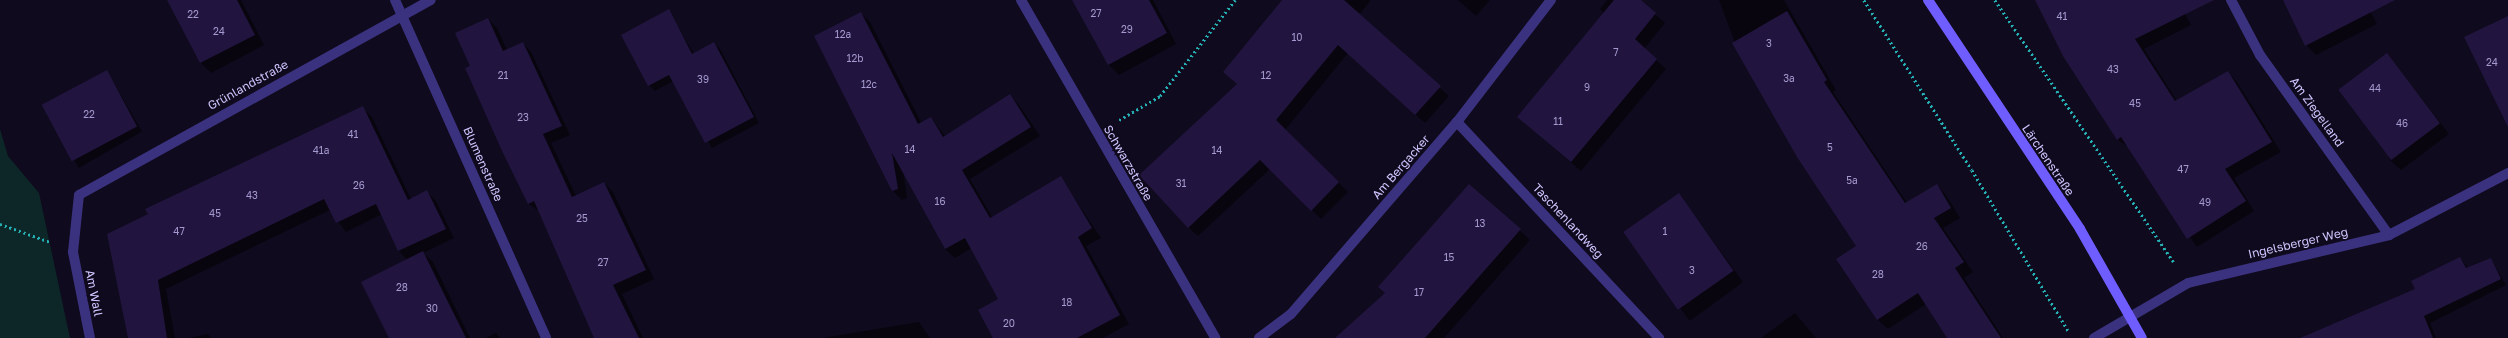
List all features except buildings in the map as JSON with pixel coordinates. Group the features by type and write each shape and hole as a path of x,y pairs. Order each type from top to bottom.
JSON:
{"street":[{"name":"Blumenstraße","path":"395,0 546,338"},
{"name":"Grünlandstraße","path":"79,195 402,14 431,0"},
{"name":"Schwarzstraße","path":"1021,0 1096,134 1215,338"},
{"name":"Am Bergacker","path":"1259,338 1291,314 1457,122 1551,0"},
{"name":"Lärchenstraße","path":"1928,0 2080,228 2131,316 2142,338"},
{"name":"Am Ziegelland","path":"2231,0 2260,55 2389,235"},
{"name":"Taschenlandweg","path":"1457,122 1660,338"},
{"name":"Ingelsberger Weg","path":"2094,338 2188,282 2389,235 2508,173"},
{"name":"Am Wall","path":"79,195 73,252 90,338"}],"path":[{"path":"1096,134 1160,96 1235,0"},
{"path":"1864,0 1972,170 2072,338"},
{"path":"1994,0 2188,282"},
{"path":"0,224 73,252"}],"green space":[{"path":"0,129 8,156 39,193 70,338 0,338"}]}
